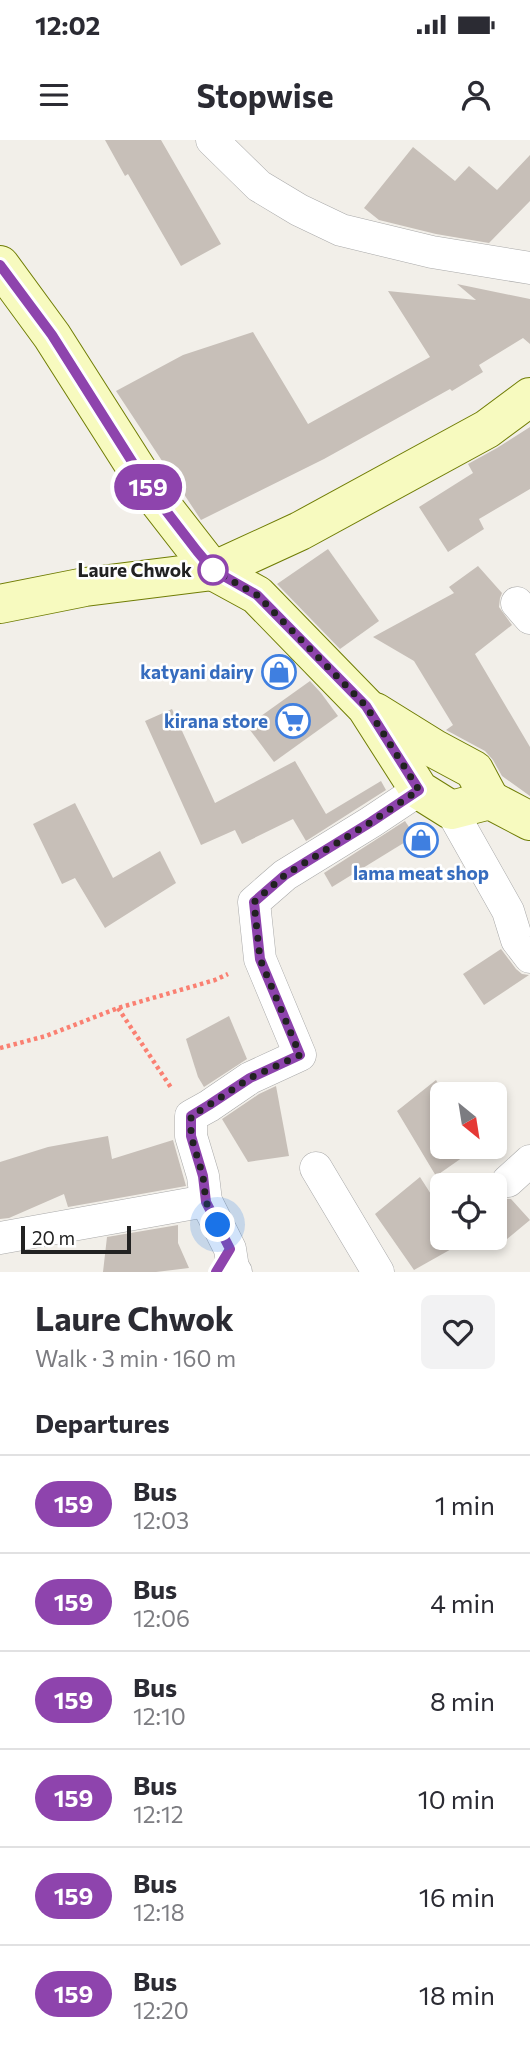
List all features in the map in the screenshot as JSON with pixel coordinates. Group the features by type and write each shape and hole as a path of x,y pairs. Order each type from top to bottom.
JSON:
{"street":[{"path":"212,140 260,186 299,210 341,230 432,252 530,268"},
{"path":"0,265 52,335 150,490 213,570 257,595 366,706 419,790 451,810 508,911 517,940 530,957"},
{"path":"0,604 85,587 213,570 300,531 487,429 530,397"},
{"path":"366,706 474,770 490,800 530,821"},
{"path":"227,1264 206,1202 203,1176 191,1136 191,1116 250,1078 300,1055 260,959 254,902 285,875 419,790"},
{"path":"451,810 490,800"},
{"path":"316,1168 378,1272"},
{"path":"0,1238 206,1202"}],"path":[{"path":"0,1048 46,1036 118,1008 215,980 260,959"},
{"path":"118,1008 191,1116"}],"building":[{"path":"105,140 161,140 221,244 181,266 128,174 125,176"},
{"path":"413,147 455,181 469,166 497,190 530,155 530,201 489,243 379,220 364,208"},
{"path":"457,284 530,299 530,344 523,338 479,365 483,372 452,391 450,389 324,459 201,520 116,391 183,355 253,332 308,424 430,357 388,291 476,300"},
{"path":"530,427 530,489 479,519 484,529 448,552 419,507 473,473 468,464"},
{"path":"328,549 379,621 340,649 277,584"},
{"path":"478,566 502,593 499,607 512,625 475,654 530,747 530,796 502,776 485,751 446,730 453,725 414,661 373,637 454,593 449,587"},
{"name":"kirana store","path":"310,681 338,716 274,762 247,726"},
{"path":"172,709 215,803 295,761 326,814 381,781 386,790 306,841 293,819 242,844 235,830 201,845 145,721"},
{"path":"75,803 113,878 160,851 176,883 105,928 75,878 62,884 33,824"},
{"path":"405,821 415,836 332,887 324,873"},
{"path":"501,949 516,969 529,975 484,1005 463,974"},
{"path":"229,1016 247,1059 204,1087 198,1077 186,1039"},
{"path":"430,1085 430,1159 460,1159 440,1173 434,1173 397,1111"},
{"path":"276,1086 289,1156 248,1162 222,1119"},
{"path":"108,1136 112,1159 173,1140 186,1186 68,1207 64,1194 9,1218 0,1219 0,1162 48,1147"},
{"path":"420,1177 430,1193 430,1250 450,1250 414,1270 375,1214"},
{"path":"507,1199 511,1199 530,1220 507,1239"},
{"path":"178,1225 178,1243 189,1268 156,1272 103,1272 107,1237"}],"bus line":[{"name":"159","path":"0,265 52,335 150,490 197,551 213,570 257,595 366,706 419,790 285,875 254,902 260,959 300,1055 250,1078 191,1116 191,1136 203,1176 206,1202 230,1249 216,1272"}],"place":[{"name":"Laure Chwok","path":"213,570"},
{"name":"katyani dairy","path":"279,672"},
{"name":"kirana store","path":"293,721"},
{"name":"lama meat shop","path":"421,840"}],"route":[{"path":"213,570 257,595 366,706 419,790 285,875 254,902 260,959 300,1055 250,1078 191,1116 191,1136 203,1176 206,1202 218,1225"}]}
